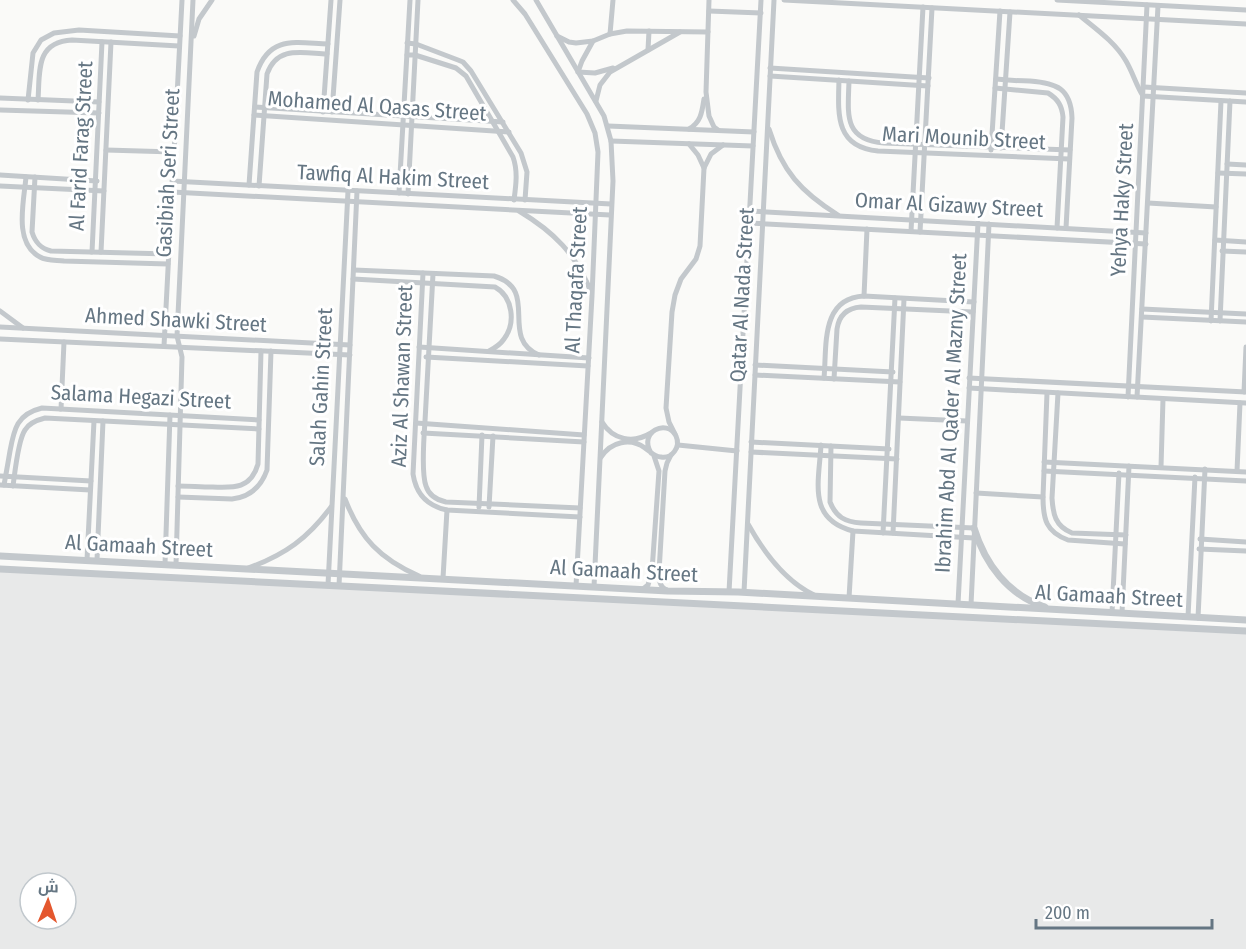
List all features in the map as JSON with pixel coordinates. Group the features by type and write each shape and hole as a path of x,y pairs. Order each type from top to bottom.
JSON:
{"street":[{"name":"Gasibiah Seri Street","path":"164,346 182,0"},
{"name":"Gasibiah Seri Street","path":"176,564 182,357 177,336 193,0"},
{"path":"191,50 200,19 212,0"},
{"path":"323,112 331,0"},
{"path":"332,112 340,0"},
{"path":"399,193 410,0"},
{"path":"408,194 418,0"},
{"name":"Al Thaqafa Street","path":"513,0 525,14 582,105 591,123 598,152 576,586"},
{"name":"Al Thaqafa Street","path":"536,0 596,102 608,126 611,141 613,167 594,587"},
{"path":"610,34 613,0"},
{"path":"709,0 706,92 711,122 719,131"},
{"name":"Qatar Al Nada Street","path":"729,592 761,0"},
{"name":"Qatar Al Nada Street","path":"744,592 774,0"},
{"path":"784,0 1246,24"},
{"path":"1057,0 1246,10"},
{"name":"Yehya Haky Street","path":"1128,397 1148,5"},
{"name":"Yehya Haky Street","path":"1137,397 1158,6"},
{"path":"910,231 922,7"},
{"path":"920,232 932,8"},
{"path":"709,11 761,13"},
{"path":"991,155 1000,11"},
{"path":"1000,156 1010,12"},
{"path":"1078,15 1116,47 1125,59 1143,96 1246,102"},
{"path":"28,100 33,53 41,40 54,33 79,30 180,36"},
{"path":"557,36 576,43 593,41 610,34 627,31 708,32"},
{"path":"648,50 650,32"},
{"path":"596,102 597,92 607,75 680,32"},
{"path":"54,33 57,43"},
{"path":"249,185 257,72 260,62 274,47 284,43 338,39"},
{"path":"38,100 41,58 50,46 57,43 72,40 179,46"},
{"path":"593,41 578,72 595,73 618,67"},
{"name":"Al Farid Farag Street","path":"92,252 102,42"},
{"name":"Al Farid Farag Street","path":"101,252 111,42"},
{"name":"Mohamed Al Qasas Street","path":"407,44 416,44 458,60 467,66 521,153 526,165 525,200"},
{"path":"274,47 280,56"},
{"path":"259,186 267,74 274,61 286,53 327,54"},
{"name":"Mohamed Al Qasas Street","path":"406,55 415,55 459,70 466,76 516,164 514,200"},
{"path":"770,68 929,78"},
{"path":"770,76 928,86"},
{"path":"996,79 1048,83 1062,90 1067,96 1072,110 1066,228"},
{"name":"Mari Mounib Street","path":"839,80 839,117 843,132 854,144 868,150 1069,159"},
{"name":"Mari Mounib Street","path":"849,81 849,121 856,134 862,138 876,142 1070,150"},
{"path":"1144,87 1246,93"},
{"path":"995,88 1048,93 1060,103 1063,110 1057,228"},
{"path":"688,129 697,124 699,120 706,92"},
{"path":"0,98 99,102"},
{"path":"1211,321 1221,101"},
{"path":"1220,321 1230,101"},
{"name":"Mohamed Al Qasas Street","path":"255,108 503,122"},
{"path":"0,110 99,113"},
{"path":"176,114 187,115"},
{"name":"Mohamed Al Qasas Street","path":"254,115 508,132"},
{"path":"767,125 775,148 798,184 821,205 839,216"},
{"path":"608,126 754,132"},
{"path":"611,141 753,146"},
{"path":"688,144 698,154 704,168"},
{"path":"643,589 648,585 651,572 659,471 648,448 649,436 662,421 666,408 675,295 681,279 696,260 700,246 704,168 711,154 723,145"},
{"path":"106,150 174,152"},
{"path":"1227,164 1246,165"},
{"path":"1218,173 1246,174"},
{"path":"0,175 104,181"},
{"path":"26,177 22,233 26,243 40,257 47,260 64,261 168,264"},
{"path":"35,177 32,232 34,239 44,249 169,254"},
{"name":"Tawfiq Al Hakim Street","path":"172,181 611,204"},
{"path":"0,186 104,191"},
{"name":"Salah Gahin Street","path":"328,585 348,191"},
{"name":"Salah Gahin Street","path":"339,586 357,191"},
{"name":"Tawfiq Al Hakim Street","path":"172,192 610,215"},
{"path":"1148,203 1216,207"},
{"path":"518,210 550,232 564,246 580,270 592,296"},
{"name":"Omar Al Gizawy Street","path":"750,211 1146,233"},
{"name":"Omar Al Gizawy Street","path":"749,223 1146,244"},
{"name":"Ibrahim Abd Al Qader Al Mazny Street","path":"958,604 978,224"},
{"name":"Ibrahim Abd Al Qader Al Mazny Street","path":"971,605 989,224"},
{"path":"864,296 867,229"},
{"path":"1215,240 1246,242"},
{"path":"1214,250 1246,252"},
{"path":"64,251 64,261"},
{"path":"354,270 494,276 503,279 516,293 521,339 525,346 539,355"},
{"name":"Aziz Al Shawan Street","path":"423,273 413,474 423,499 447,510 580,517"},
{"name":"Aziz Al Shawan Street","path":"433,274 424,433 426,487 438,500 446,502 580,508"},
{"path":"353,279 495,287 502,291 512,316 511,325 503,341 489,351"},
{"path":"824,378 828,324 834,311 844,302 864,296 974,302"},
{"path":"883,533 895,298"},
{"path":"893,533 904,298"},
{"path":"834,379 838,322 847,311 854,308 895,308 973,312"},
{"path":"1142,309 1246,314"},
{"path":"0,311 24,328"},
{"path":"1142,317 1246,322"},
{"name":"Ahmed Shawki Street","path":"0,327 350,345"},
{"path":"0,344 3,339"},
{"name":"Ahmed Shawki Street","path":"3,339 350,355"},
{"path":"61,409 64,342"},
{"path":"969,378 1245,392 1246,347"},
{"path":"419,348 589,358"},
{"path":"178,486 236,488 248,482 256,470 261,351"},
{"path":"178,497 240,498 260,485 267,470 271,351"},
{"path":"419,357 588,366"},
{"path":"755,365 901,373"},
{"path":"755,375 900,382"},
{"path":"969,388 1243,403 1237,471"},
{"path":"1047,393 1044,518 1053,532 1068,540 1125,544"},
{"path":"1058,393 1053,509 1056,521 1060,526 1072,532 1126,535"},
{"path":"1161,467 1163,399"},
{"name":"Salama Hegazi Street","path":"2,485 14,432 21,418 27,413 42,408 259,420"},
{"path":"666,408 678,445 665,471 659,572 661,586 668,591 667,602"},
{"path":"116,412 116,422"},
{"path":"165,564 170,415"},
{"name":"Salama Hegazi Street","path":"15,477 22,435 28,425 45,418 259,429"},
{"path":"898,418 967,421"},
{"path":"602,420 608,430 622,438 638,439 659,428 665,428 675,434"},
{"path":"87,560 94,421"},
{"path":"97,560 103,421"},
{"path":"416,423 584,435"},
{"path":"478,512 483,428"},
{"path":"489,512 493,428"},
{"path":"415,432 584,442"},
{"path":"600,458 610,447 624,442 639,444 662,458 671,455"},
{"path":"751,442 897,450"},
{"path":"678,445 737,451"},
{"path":"821,446 820,504 829,520 837,525 853,531 974,538"},
{"path":"831,446 829,494 830,502 838,516 853,522 974,528 990,564 1004,582 1032,602 1059,610"},
{"path":"751,452 897,459"},
{"path":"1044,462 1246,472"},
{"path":"1112,613 1119,465"},
{"path":"1122,613 1129,466"},
{"path":"1188,617 1196,469"},
{"path":"1198,618 1205,469"},
{"path":"1044,471 1246,482"},
{"path":"3,477 91,481"},
{"path":"13,486 15,477"},
{"path":"2,485 90,490"},
{"path":"976,493 1043,497"},
{"path":"343,495 364,536 380,553 399,567 420,577"},
{"path":"247,568 286,551 319,523 332,505"},
{"path":"443,578 447,510"},
{"path":"747,524 779,568 803,588 822,597"},
{"path":"849,598 853,531"},
{"path":"1192,539 1246,542"},
{"path":"1191,548 1246,551"},
{"name":"Al Gamaah Street","path":"0,556 668,591 744,592 1246,620"},
{"path":"18,570 19,556"},
{"name":"Al Gamaah Street","path":"0,569 1246,631"}],"shaded area":[{"path":"0,566 1246,630 1246,949 0,949"}]}
